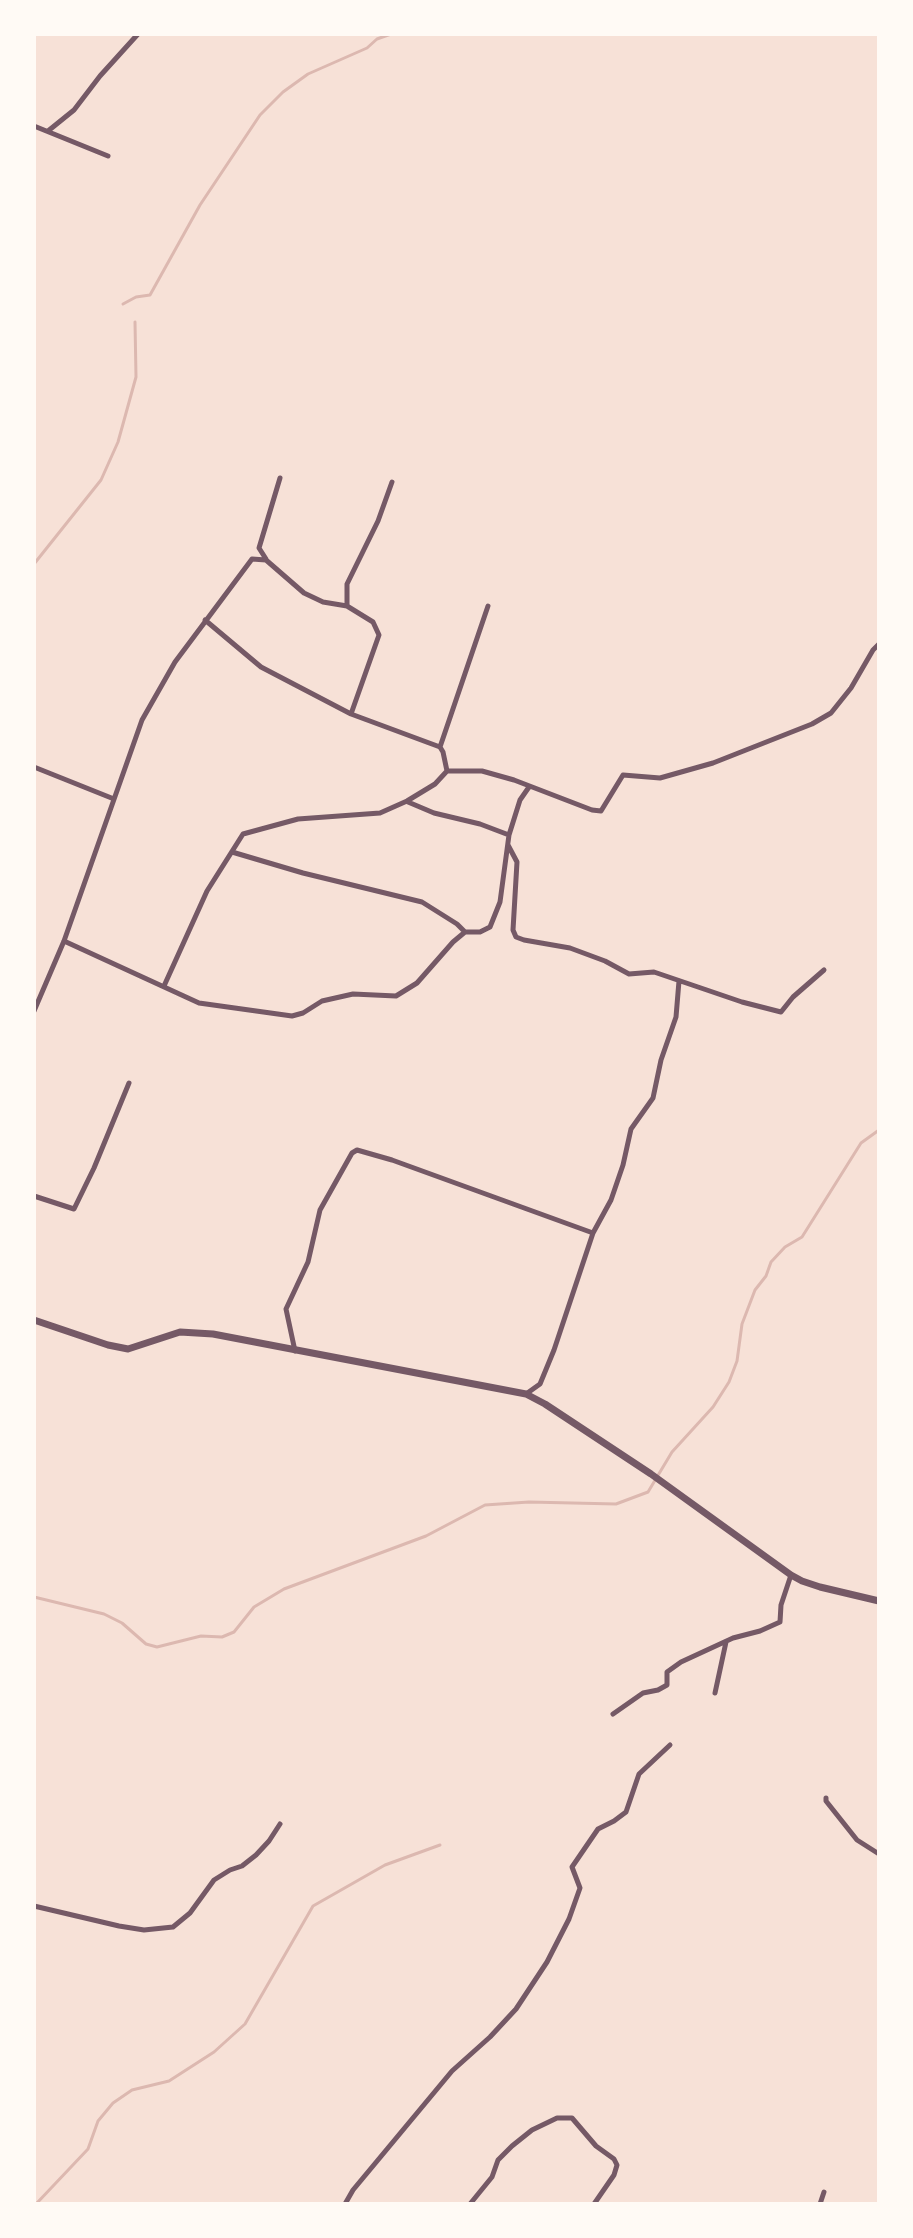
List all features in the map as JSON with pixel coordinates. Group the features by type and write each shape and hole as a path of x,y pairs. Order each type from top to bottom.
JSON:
{"street":[{"path":"48,131 74,110 138,34"},
{"path":"34,126 108,156"},
{"path":"34,1011 64,941 142,720 175,662 259,548 280,478"},
{"path":"347,606 347,584 378,521 392,482"},
{"path":"259,548 266,560 304,593 323,602 347,606 373,622 379,635 351,714"},
{"path":"252,559 266,560"},
{"path":"440,747 488,606"},
{"path":"205,620 261,667 351,714 440,747 447,771"},
{"path":"164,986 207,891 243,834 298,819 380,813 435,784 447,771 482,771 601,811 623,775 660,778 713,763 812,724 831,713 879,644"},
{"path":"34,767 114,799"},
{"path":"64,941 199,1003 292,1016 322,1001 353,994 396,996 417,983 465,932 480,932 490,927 500,902 509,835 520,800 529,787"},
{"path":"407,801 434,813 509,835"},
{"path":"508,845 517,862 513,930 516,937 570,948 629,974 654,972 781,1012 824,970"},
{"path":"232,852 422,902 465,932"},
{"path":"526,1394 540,1384 593,1233 611,1200 631,1129 653,1098 661,1060 676,1017 679,981"},
{"path":"34,1196 74,1209 129,1083"},
{"path":"295,1351 286,1309 308,1262 320,1210 352,1153 357,1150 593,1233"},
{"path":"34,1320 128,1349 180,1332 213,1334 526,1394 651,1474 791,1575 820,1587 879,1601"},
{"path":"613,1714 643,1693 667,1685 667,1672 681,1662 726,1641 780,1622 781,1605 791,1575"},
{"path":"715,1693 726,1641"},
{"path":"345,2204 353,2190 452,2071 516,2009 547,1962 569,1919 580,1888 572,1867 598,1829 626,1812 639,1774 670,1745"},
{"path":"826,1798 857,1840 879,1854"},
{"path":"34,1906 144,1930 173,1927 190,1913 214,1880 256,1855 280,1824"},
{"path":"470,2204 492,2177 498,2160 512,2146 532,2130 557,2118 572,2118 617,2165 614,2175 594,2204"},
{"path":"820,2204 824,2192"}],"waterway":[{"path":"123,304 136,297 150,295 200,205 260,115 283,92 308,74 391,34"},
{"path":"34,564 101,480 118,442 136,377 135,322"},
{"path":"34,1597 104,1614 122,1623 146,1644 157,1647 201,1636 222,1637 234,1632 254,1607 284,1589 426,1536 485,1505 529,1502 616,1504 648,1492 672,1452 713,1407 729,1382 737,1361 742,1324 755,1290 766,1276 771,1262 785,1247 802,1237 861,1143 879,1130"},
{"path":"36,2204 88,2149 98,2121 113,2103 132,2090 169,2081 214,2052 245,2024 313,1906 385,1865 440,1845"}]}
